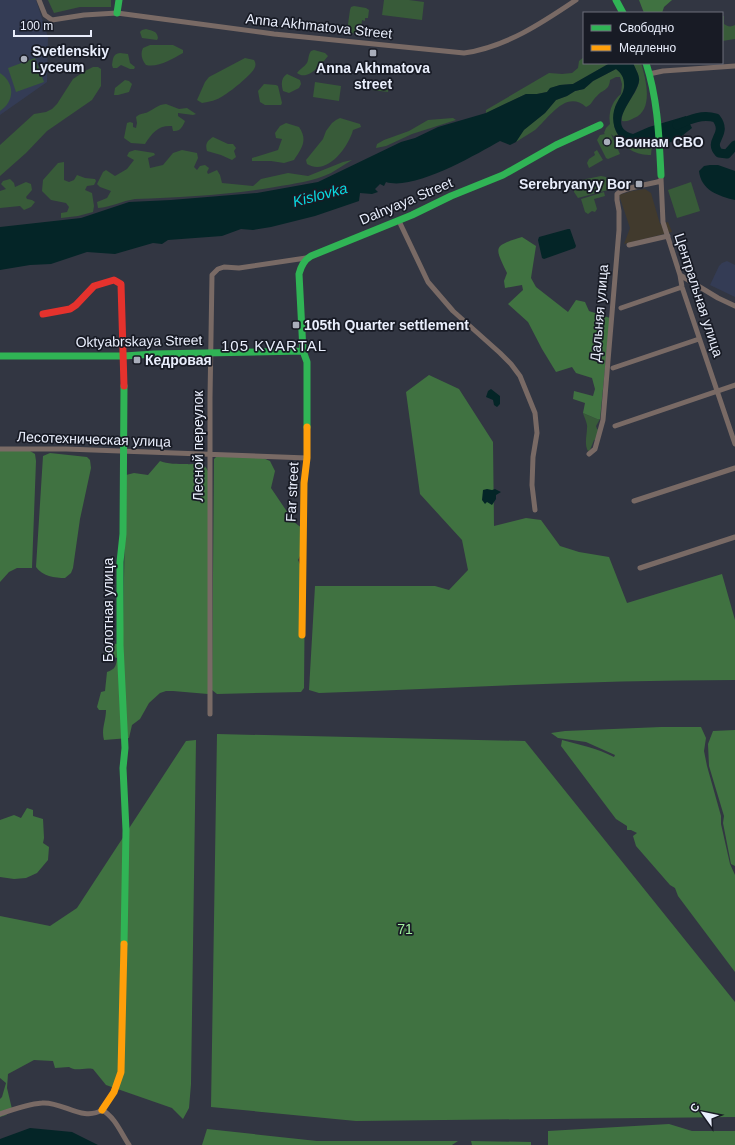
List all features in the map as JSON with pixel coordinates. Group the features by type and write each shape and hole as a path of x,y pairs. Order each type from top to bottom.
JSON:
{"street":[{"name":"Anna Akhmatova Street","path":"39,0 47,18 52,20 84,15 117,13 274,34 464,53 493,47 512,39 556,14 576,0"},
{"path":"117,13 119,0"},
{"path":"616,0 622,12"},
{"path":"646,64 650,74 658,113 661,178"},
{"path":"650,74 675,70 735,66"},
{"name":"Dalnyaya Street","path":"306,258 399,221 451,196 503,174 556,145 600,125"},
{"name":"Дальняя улица","path":"589,454 595,449 603,420 619,230 620,211 616,196 620,190 638,187 661,178"},
{"name":"Центральная улица","path":"661,178 662,214 680,275 682,287 735,444"},
{"path":"399,221 428,282 453,312 500,353 520,376 535,413 536,420 537,433 533,457 532,485 535,510"},
{"path":"629,245 668,236"},
{"path":"303,351 299,274 306,258"},
{"name":"Лесной переулок","path":"210,714 212,275 218,269 224,267 239,268 306,258"},
{"path":"680,275 718,298 735,306"},
{"name":"Болотная улица","path":"43,314 70,309 76,305 94,286 114,280 121,284 124,356 124,452 123,534 120,562 120,645 125,748 123,768 126,830 121,1072 112,1098 102,1110"},
{"path":"621,308 682,287"},
{"path":"613,368 699,339"},
{"name":"Oktyabrskaya Street","path":"0,356 124,356 303,351"},
{"name":"Far street","path":"302,635 304,484 307,458 307,362 303,351"},
{"path":"615,426 735,385"},
{"name":"Лесотехническая улица","path":"0,449 66,449 307,458"},
{"path":"634,501 735,468"},
{"path":"640,568 735,537"},
{"path":"0,1114 18,1108 43,1103 55,1104 75,1111 90,1114 98,1113 102,1110 108,1113 129,1145"}],"shaded area":[{"name":"Svetlenskiy Lyceum","path":"0,0 36,0 48,37 47,82 0,115"},
{"path":"645,189 651,193 660,224 668,222 672,232 624,244 630,228 619,195"},
{"path":"727,261 735,265 735,297 710,285 719,266"}],"green space":[{"path":"48,0 111,0 111,7 80,7 54,13"},
{"path":"384,0 409,0 424,2 422,20 382,15"},
{"path":"639,0 672,0 664,7 662,12 644,12"},
{"path":"354,6 369,10 368,18 365,18 365,21 362,20 361,27 366,31 366,35 350,33 347,31 350,10 351,7"},
{"path":"723,16 724,24 727,26 735,25 735,39 723,41"},
{"path":"146,29 156,33 158,38 157,40 142,38 140,32"},
{"path":"150,45 173,45 183,50 183,53 160,64 151,66 146,65 142,52 143,48"},
{"path":"314,50 325,53 328,56 310,73 301,75 297,73 307,63 310,52"},
{"path":"116,54 128,54 130,63 135,67 134,69 121,65 117,68 113,68 112,65 114,57"},
{"path":"35,58 44,82 16,92 8,68"},
{"path":"245,58 254,60 256,64 252,72 244,80 218,99 202,103 197,100 205,82 209,77"},
{"path":"583,58 583,64 608,64 573,84 560,85 551,88 547,92 526,94 486,113 486,110 549,73 572,73 578,68 579,61"},
{"path":"633,64 641,64 645,77 647,94 644,108 640,114 634,118 628,121 622,121 622,116 626,106 638,86 638,74"},
{"path":"93,67 98,67 101,69 101,86 92,100 47,131 26,153 0,176 0,145 34,114 46,112 52,109 57,104 73,79"},
{"path":"616,69 622,74 625,83 622,95 616,104 614,112 614,126 618,136 624,141 652,145 651,155 634,152 624,146 611,134 620,154 608,159 606,158 597,140 600,135 605,134 606,128 610,124 611,108 615,100 621,94 622,84 620,77 610,80 607,88 588,106 586,107 579,102 572,101 565,103 558,107 535,130 516,142 523,130 545,113 556,100 575,91 584,89 593,81"},
{"path":"0,73 5,77 11,87 11,97 5,107 0,111"},
{"path":"287,74 300,80 301,84 299,88 289,93 283,91 282,86 282,81"},
{"path":"125,80 132,84 129,92 114,95 115,88"},
{"path":"315,82 341,86 339,101 313,97"},
{"path":"373,82 389,84 388,92 372,90"},
{"path":"264,84 278,86 282,103 281,105 265,105 260,102 258,91"},
{"path":"166,104 179,109 187,108 196,114 178,113 178,116 185,121 178,131 173,131 172,126 159,128 150,136 145,144 131,143 124,138 127,123 133,123 133,127 136,128 136,117 158,106"},
{"path":"340,118 360,124 361,127 353,130 347,145 342,152 329,163 315,167 307,164 306,160 323,139 326,131 332,123"},
{"path":"453,118 456,120 412,134 386,146 376,148 377,144 384,140 409,131 428,120"},
{"path":"286,123 299,127 303,136 303,144 294,160 284,163 252,161 252,158 278,150 282,139 276,138 275,133 280,126"},
{"path":"213,137 228,144 233,144 236,148 234,151 236,157 232,160 207,151 207,143"},
{"path":"135,150 154,153 155,155 148,158 150,168 163,165 173,153 182,150 197,153 198,158 194,167 197,170 200,166 205,165 209,168 207,172 208,174 217,170 222,183 253,186 261,179 288,173 308,176 352,160 324,176 296,183 222,194 135,199 98,208 97,202 107,198 111,191 100,187 97,184 103,172 106,170 115,176 127,169 134,160 127,156 129,152"},
{"path":"597,150 603,160 589,168 587,163 589,159 595,155 594,152"},
{"path":"64,162 64,180 69,182 74,180 77,175 95,179 96,181 94,185 87,186 85,190 92,193 94,206 93,212 61,218 61,213 67,212 69,207 66,203 51,200 42,191 43,180 58,163"},
{"path":"601,176 606,177 608,180 608,190 578,198 574,192 574,189 578,183 582,188 585,185 581,180"},
{"path":"10,179 14,183 15,187 26,182 31,184 32,190 26,197 27,199 35,202 31,207 24,210 20,206 0,208 0,191 6,189 1,184 3,181"},
{"path":"691,182 700,211 677,218 668,190"},
{"path":"604,192 605,196 594,199 597,209 595,212 592,211 588,214 585,212 581,199"},
{"path":"522,237 536,246 531,278 536,287 568,312 576,300 585,302 589,311 610,318 600,419 583,413 585,403 573,399 574,391 593,396 595,389 592,378 576,373 572,367 556,372 528,322 508,304 523,290 522,285 505,288 504,281 507,273 498,252 501,245"},
{"path":"429,375 459,389 493,442 494,526 526,518 541,520 560,546 579,552 609,557 627,603 722,574 735,620 735,680 579,683 319,693 309,690 315,586 435,586 449,590 468,570 462,540 420,494 406,392"},
{"path":"583,413 600,419 596,426 599,430 596,440 594,440 590,450 588,451 586,442 587,425"},
{"path":"0,449 30,451 35,454 36,461 32,568 17,568 9,572 0,582"},
{"path":"50,453 87,457 90,460 91,468 80,519 73,568 71,573 65,578 53,577 42,573 36,567 43,456"},
{"path":"220,453 263,458 270,461 275,471 271,488 294,522 303,529 304,548 298,560 305,575 304,688 301,692 217,694 212,690 214,459"},
{"path":"160,461 173,464 201,464 204,465 208,471 208,694 173,691 160,693 149,703 140,719 132,725 129,738 104,740 103,732 106,710 99,710 97,707 101,692 105,691 107,672 115,667 117,658 105,654 104,647 109,643 117,644 123,629 126,475 134,473 148,475"},
{"path":"701,727 706,738 704,751 707,766 721,816 721,824 730,864 735,875 735,972 678,896 675,888 670,885 636,846 633,836 637,833 627,830 627,826 616,819 561,746 562,740 595,749 614,757 615,755 586,742 558,738 551,733 565,731"},
{"path":"735,730 735,866 731,864 723,823 724,816 709,766 708,744 713,731"},
{"name":"71","path":"217,734 525,741 735,1002 735,1117 356,1121 211,1107"},
{"path":"196,740 191,1084 189,1108 183,1119 172,1108 106,1085 93,1069 74,1069 69,1067 55,1068 53,1061 34,1060 8,1074 7,1088 12,1109 6,1115 0,1117 0,1099 6,1083 0,1078 0,916 50,926 77,908 186,741"},
{"path":"27,808 33,810 33,816 43,819 43,843 49,847 48,860 37,873 26,878 14,879 0,877 0,820 14,815 21,818"},
{"path":"669,1124 692,1131 735,1131 735,1145 548,1145 548,1131"},
{"path":"207,1129 317,1141 458,1141 452,1145 202,1145"},
{"path":"471,1141 531,1142 531,1145 472,1145"}],"water":[{"name":"Kislovka","path":"608,64 633,64 639,77 639,81 637,88 624,110 621,125 625,130 633,134 649,127 686,116 692,128 671,142 654,145 635,145 627,143 618,134 613,122 614,109 624,87 623,77 616,69 593,81 584,89 575,91 556,100 545,113 524,130 516,142 510,145 500,141 476,155 428,177 398,183 386,182 384,186 380,184 375,189 378,192 372,194 360,193 359,201 315,216 271,227 253,230 241,229 222,236 168,240 162,244 153,243 115,254 87,252 51,264 30,265 0,270 0,227 81,218 129,202 257,193 318,182 401,142 415,138 438,127 486,113 526,94 547,92 550,88 560,85 573,84"},
{"path":"718,165 735,171 735,200 711,191 703,183 700,178 699,171 704,166"},
{"path":"570,229 576,246 575,248 544,259 542,258 538,240 539,237"},
{"path":"491,389 500,396 500,404 497,407 494,405 493,400 486,397 488,391"},
{"path":"495,489 501,492 496,495 496,499 492,505 487,502 485,504 482,500 483,490"},
{"path":"30,1128 72,1132 98,1145 0,1145 0,1139"}],"waterway":[{"path":"677,125 701,117 716,118 720,129 715,144 719,153 727,154 735,145"}],"traffic: fast":[{"path":"117,13 119,0"},
{"path":"616,0 622,12"},
{"path":"646,64 653,91 659,133 661,175"},
{"path":"307,427 307,362 303,351 299,274 306,259 503,175 556,145 600,125"},
{"path":"0,356 124,356 303,351"},
{"path":"124,386 123,534 120,562 120,645 125,748 123,768 126,830 124,944"}],"traffic: slow":[{"path":"302,635 304,483 307,458 307,427"},
{"path":"102,1110 114,1092 121,1072 124,944"}],"traffic: jam":[{"path":"43,314 70,309 76,305 94,286 114,280 121,284 124,386"}],"place":[{"name":"Anna Akhmatova street","path":"373,53"},
{"name":"Svetlenskiy Lyceum","path":"24,59"},
{"name":"Воинам СВО","path":"607,142"},
{"name":"Serebryanyy Bor","path":"639,184"},
{"name":"105th Quarter settlement","path":"296,325"},
{"name":"Кедровая","path":"137,360"}],"district":[{"name":"105 KVARTAL","path":"274,346"}]}
